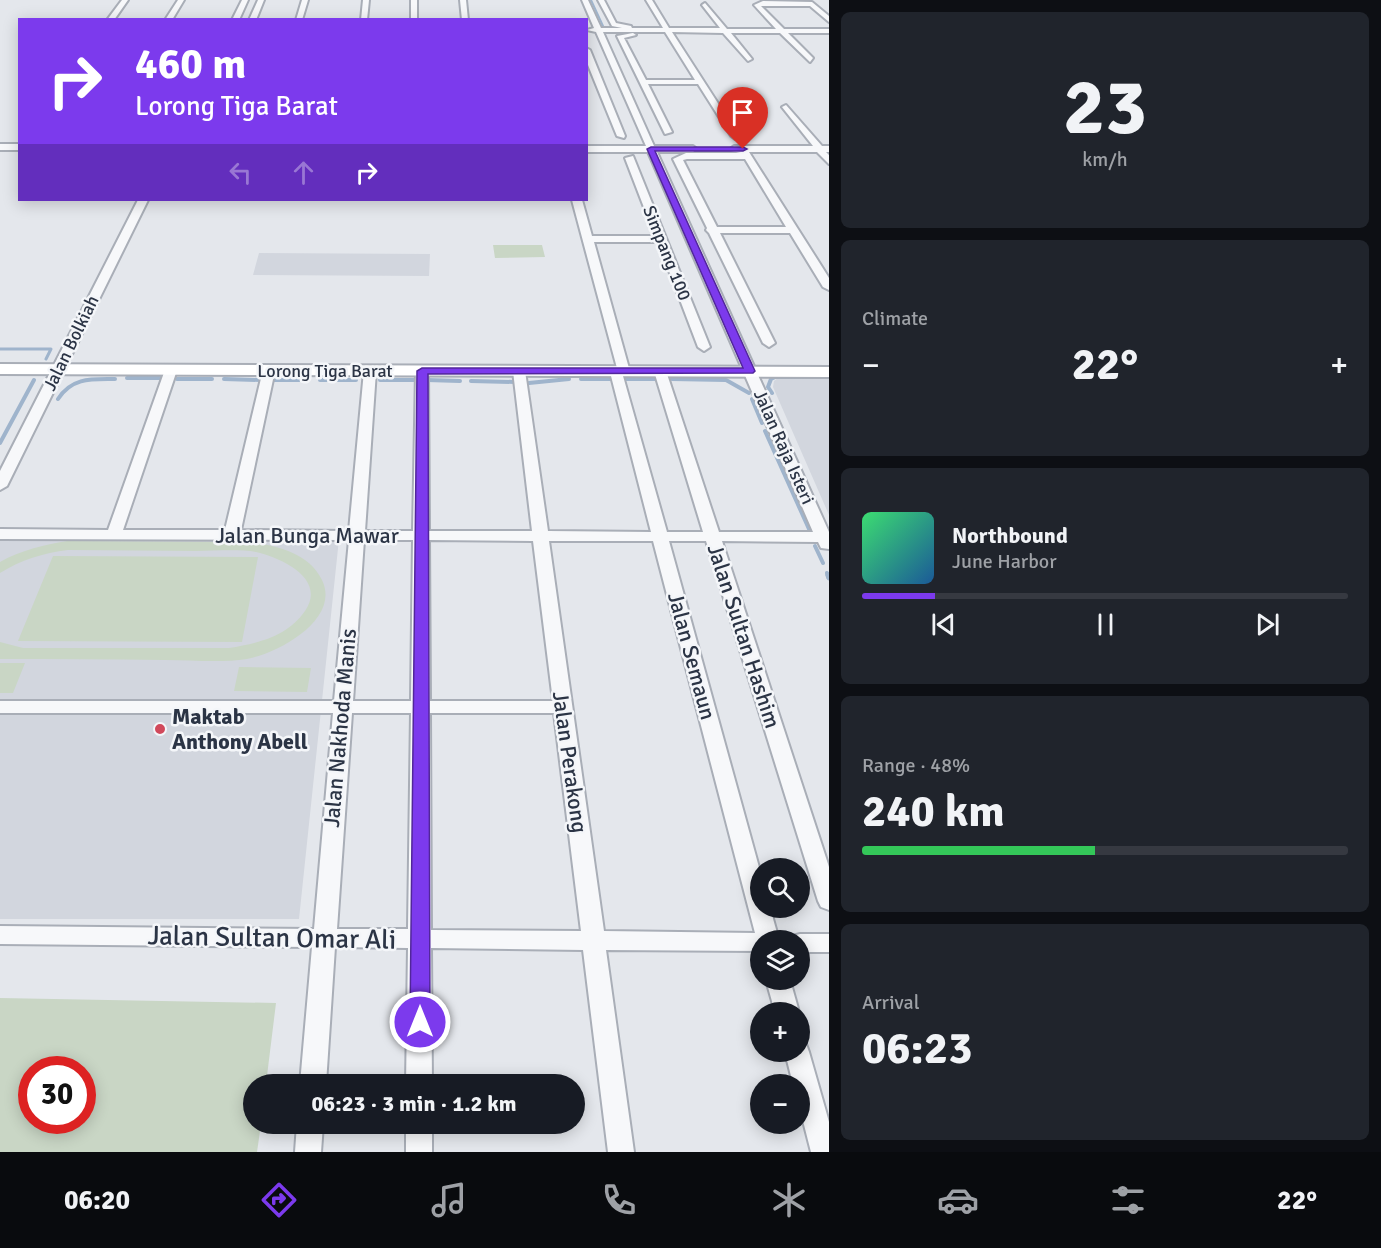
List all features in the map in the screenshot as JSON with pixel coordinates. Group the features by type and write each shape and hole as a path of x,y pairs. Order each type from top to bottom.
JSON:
{"main road":[{"name":"Lorong Tiga Barat","path":"0,369 829,372"}],"street":[{"path":"112,18 125,0"},
{"path":"169,18 181,0"},
{"path":"236,18 244,0"},
{"path":"253,18 261,0"},
{"path":"300,18 305,0"},
{"path":"364,18 366,0"},
{"path":"414,0 414,18"},
{"path":"464,0 465,18"},
{"name":"Jalan Raja Isteri","path":"585,0 827,541"},
{"path":"601,0 615,26 668,31"},
{"path":"649,0 735,135"},
{"path":"705,5 748,59"},
{"path":"810,60 757,5 814,5 829,20"},
{"path":"588,30 829,31"},
{"path":"668,31 620,36 668,132"},
{"path":"588,55 621,136"},
{"path":"588,81 599,81"},
{"path":"643,82 700,82"},
{"path":"786,107 824,149 829,161"},
{"path":"0,147 18,147"},
{"path":"588,149 746,152"},
{"path":"769,343 711,230 678,159 686,156 824,149"},
{"path":"746,152 829,287"},
{"name":"Simpang 100","path":"630,158 704,347"},
{"name":"Jalan Bolkiah","path":"0,486 4,469 58,369 142,201"},
{"path":"577,201 620,372"},
{"path":"711,230 794,230"},
{"path":"588,239 662,239"},
{"path":"114,534 171,370"},
{"path":"232,534 269,370"},
{"name":"Jalan Nakhoda Manis","path":"313,1074 370,371"},
{"path":"419,1074 422,371"},
{"name":"Jalan Perakong","path":"519,371 621,1152"},
{"name":"Jalan Sultan Hashim","path":"660,371 829,901"},
{"name":"Jalan Semaun","path":"620,372 765,930"},
{"name":"Jalan Bunga Mawar","path":"0,534 711,536 827,541"},
{"path":"0,707 562,707"},
{"name":"Jalan Sultan Omar Ali","path":"0,935 750,942"},
{"path":"810,943 829,943"},
{"path":"800,1062 824,1152"},
{"path":"308,1152 309,1134"},
{"path":"419,1134 419,1152"}],"shaded area":[{"path":"259,253 430,254 429,276 253,275"},
{"path":"778,378 829,379 829,515 773,387 774,381"},
{"name":"Maktab Anthony Abell","path":"0,537 339,539 299,919 0,919"}],"green space":[{"path":"493,245 542,245 545,257 495,258"},
{"path":"67,541 253,542 273,546 301,557 316,571 322,580 326,594 323,608 315,621 290,642 275,650 247,659 217,661 0,659 0,642 23,648 229,648 240,646 281,633 298,620 310,600 310,589 299,572 278,559 249,551 68,550 32,558 0,573 0,562 16,554"},
{"path":"53,556 258,557 242,642 18,641"},
{"path":"0,663 25,663 13,693 0,693"},
{"path":"239,667 311,668 307,692 234,691"},
{"path":"0,998 276,1003 267,1074 243,1074 243,1134 260,1134 257,1152 0,1152"}],"waterway":[{"path":"591,0 603,26"},
{"path":"0,349 51,349 46,359"},
{"path":"772,393 768,387 771,379 775,377"},
{"path":"775,377 829,377"},
{"path":"127,378 161,378"},
{"path":"58,399 76,383 115,379"},
{"path":"177,379 212,379"},
{"path":"224,379 260,380"},
{"path":"529,383 569,379"},
{"path":"581,379 612,379"},
{"path":"626,379 655,379"},
{"path":"672,379 726,380 749,393"},
{"path":"0,443 34,380"},
{"path":"271,380 308,380"},
{"path":"320,380 356,380"},
{"path":"380,380 416,380"},
{"path":"427,380 460,381"},
{"path":"471,381 515,382"},
{"path":"752,399 762,423"},
{"path":"765,431 809,529"},
{"path":"815,546 823,563"},
{"path":"827,573 828,577"}],"place":[{"name":"Maktab Anthony Abell","path":"160,729"}],"route":[{"path":"420,1022 419,708 422,371 750,371 651,149 743,149"}]}
